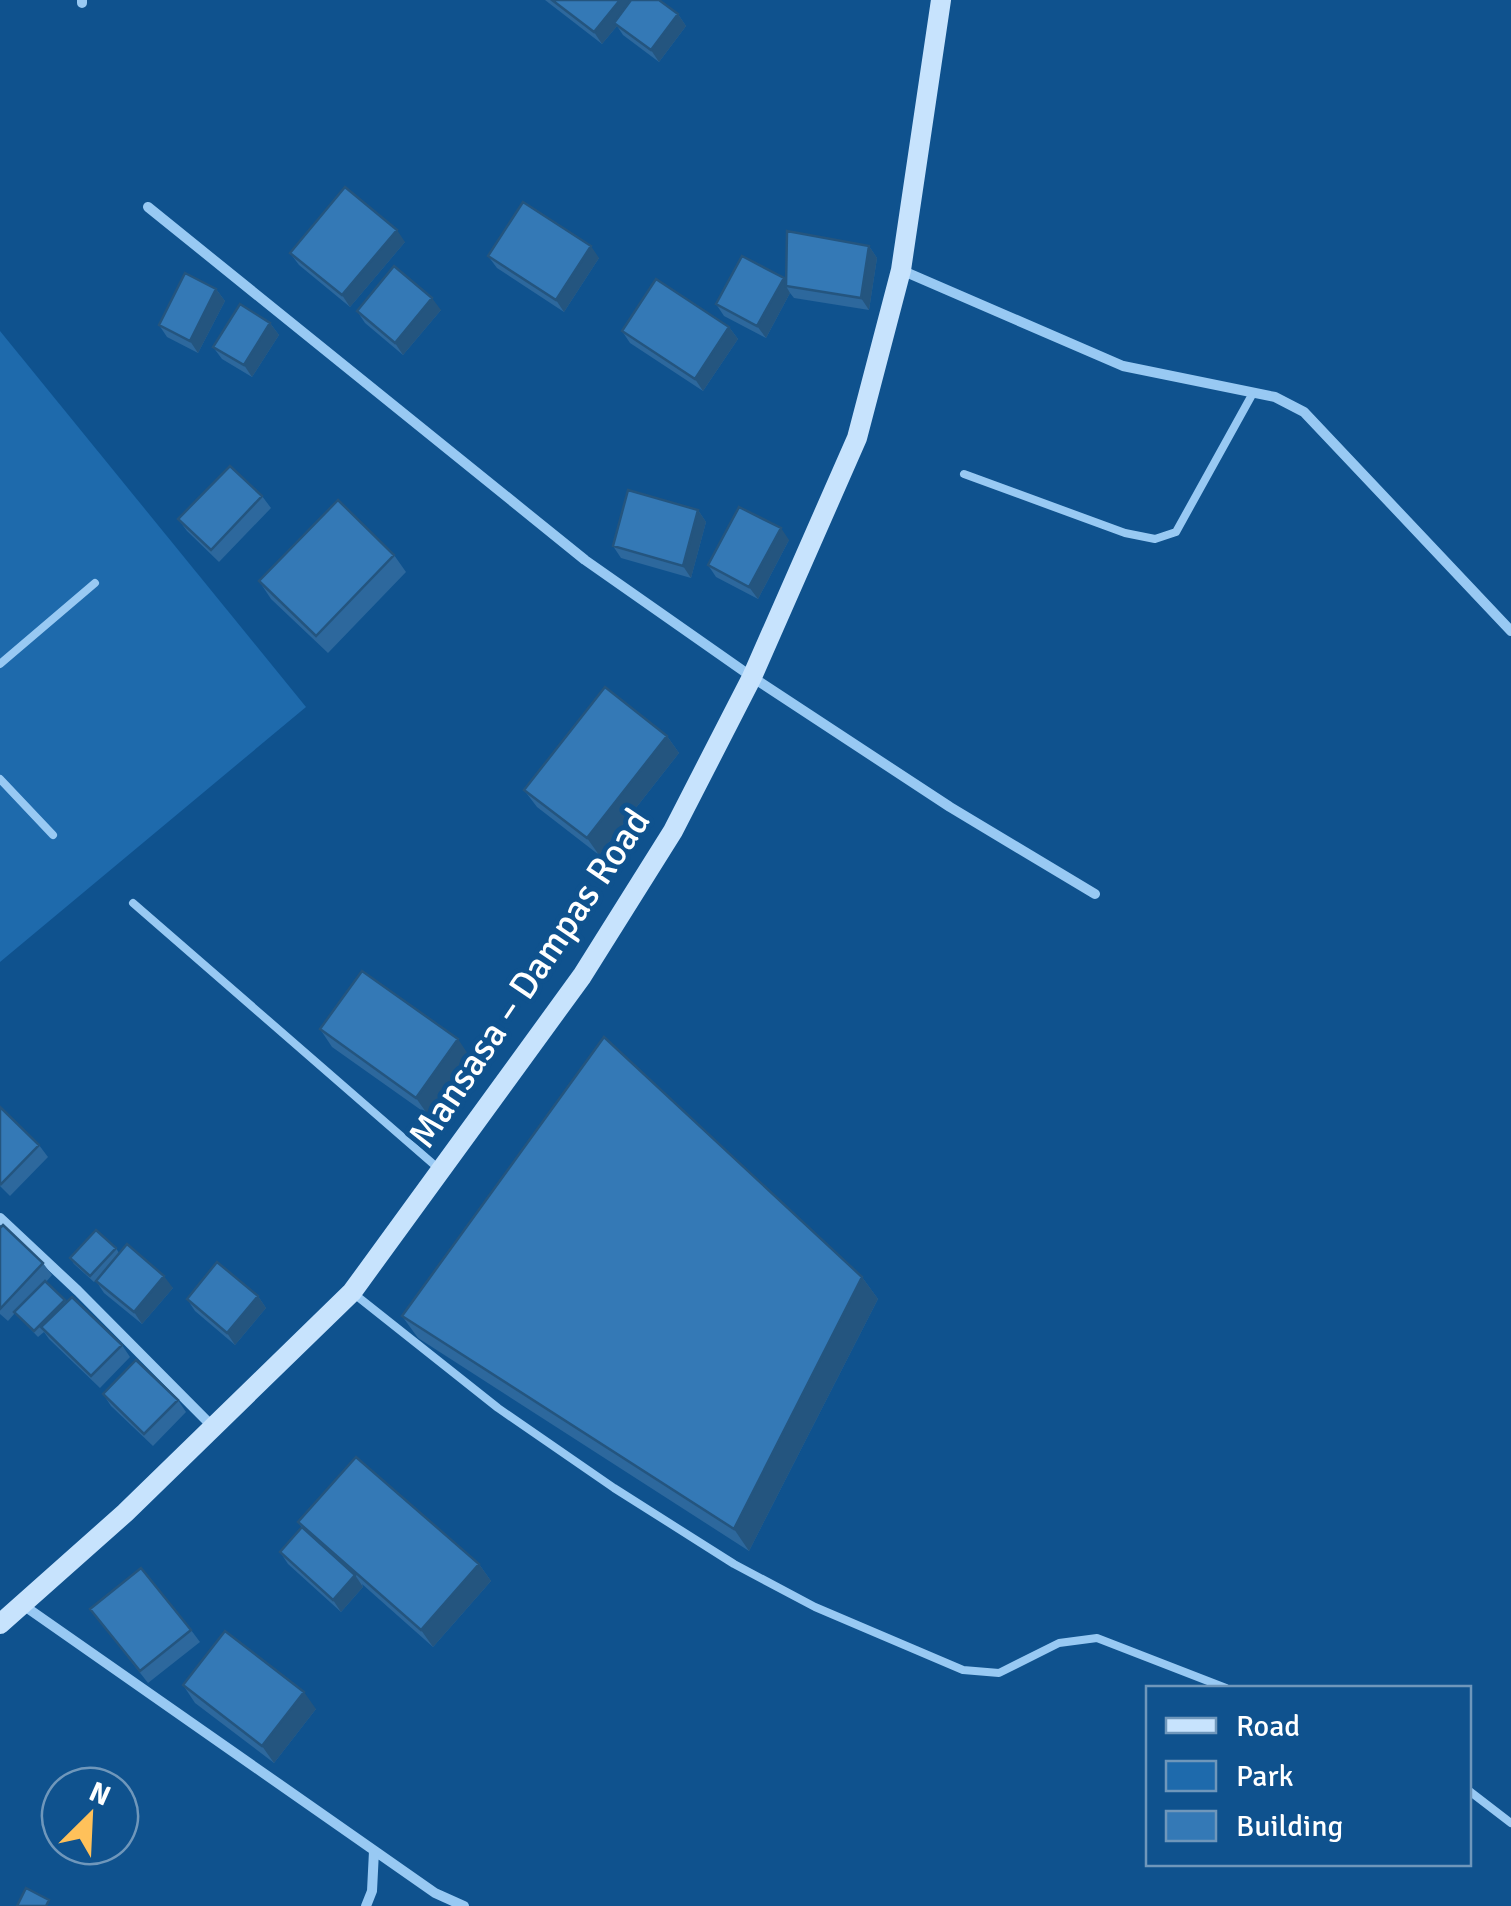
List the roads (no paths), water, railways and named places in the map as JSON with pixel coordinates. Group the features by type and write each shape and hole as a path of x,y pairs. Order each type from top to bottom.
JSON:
{"main road":[{"name":"Mansasa – Dampas Road","path":"0,1624 125,1512 352,1292 582,976 674,831 752,678 858,438 900,270 941,0"}],"street":[{"path":"148,207 585,560 752,678 950,807 1095,894"},
{"path":"900,270 1123,366 1274,397 1304,412 1511,630"},
{"path":"0,1218 212,1427"},
{"path":"22,1604 435,1893 464,1906"},
{"path":"366,1906 372,1891 374,1851"}],"lane":[{"path":"964,474 1125,533 1155,540 1176,532 1252,393"},
{"path":"0,664 94,584"},
{"path":"0,778 53,834"},
{"path":"133,903 441,1170"},
{"path":"352,1292 498,1408 600,1478 734,1564 815,1607 963,1670 999,1673 1059,1643 1097,1638 1221,1686"},
{"path":"1471,1792 1511,1823"}]}
